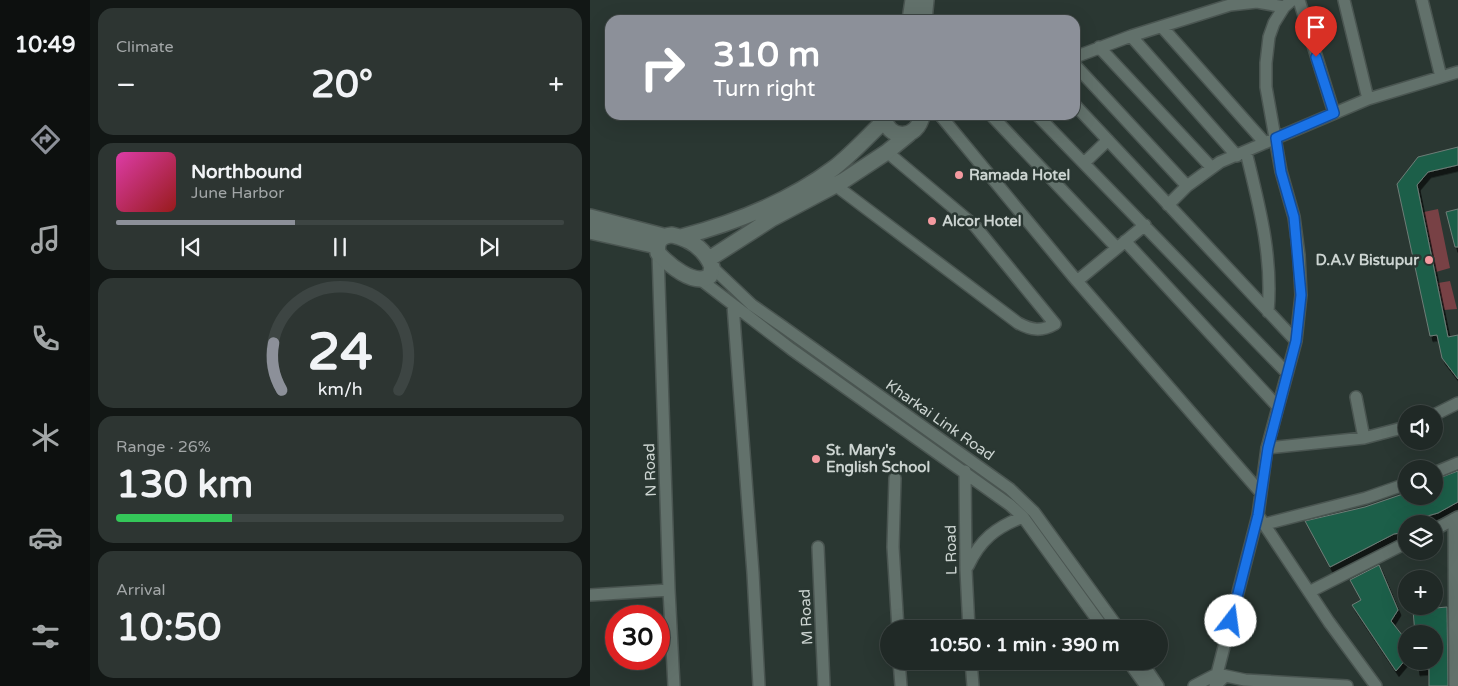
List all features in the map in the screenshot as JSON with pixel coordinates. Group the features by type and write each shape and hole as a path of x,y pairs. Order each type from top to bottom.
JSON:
{"main road":[{"path":"911,15 913,0"},
{"path":"924,15 926,0"},
{"path":"590,231 659,245 719,226 775,202 817,179 835,167 882,120"},
{"path":"885,120 890,130 899,135 909,134"},
{"path":"710,263 774,218 835,185 887,152 916,130 922,120"},
{"path":"590,217 659,245 677,269 701,280 710,276 710,263 701,250 682,237"}],"street":[{"path":"1299,0 1334,113"},
{"path":"1344,0 1368,98"},
{"path":"1422,0 1441,77"},
{"path":"1080,55 1131,36 1230,5 1257,2 1288,3 1269,37 1266,88 1281,172 1294,217 1299,255 1301,295 1296,341 1268,448 1261,493 1261,519 1221,675 1222,682 1215,686"},
{"path":"1162,27 1264,144"},
{"path":"1131,36 1242,154 1266,238 1270,267 1268,312"},
{"path":"1100,47 1212,168"},
{"path":"1080,70 1187,186"},
{"path":"1168,205 1187,186 1212,168 1276,138 1368,98 1458,72"},
{"path":"1080,110 1296,341"},
{"path":"944,120 1078,281 1261,493"},
{"path":"996,120 1121,245 1278,407"},
{"path":"1041,120 1287,373"},
{"path":"1084,163 1108,140"},
{"path":"835,185 1018,323 1031,330 1047,329 1055,324 976,226 887,152"},
{"path":"1078,281 1145,225"},
{"name":"N Road","path":"659,245 669,590 674,686"},
{"name":"Kharkai Link Road","path":"710,263 752,305 1010,489 1034,512 1112,620"},
{"path":"701,280 791,349 965,471 1023,517 1097,620"},
{"path":"733,305 759,686"},
{"path":"1356,398 1364,438"},
{"path":"1443,410 1458,403"},
{"path":"1268,448 1364,438 1398,429"},
{"path":"1443,469 1458,463"},
{"name":"L Road","path":"965,471 969,620"},
{"path":"895,478 893,547 897,620"},
{"path":"1261,519 1366,498 1398,487"},
{"path":"966,570 976,549 987,536 1002,525 1023,517"},
{"path":"1443,525 1456,518 1455,686"},
{"path":"1261,519 1309,592 1376,686"},
{"name":"M Road","path":"818,547 824,686"},
{"path":"1309,592 1398,548"},
{"path":"590,595 669,590"},
{"path":"900,670 901,686"},
{"path":"972,670 973,686"},
{"path":"1134,670 1146,686"},
{"path":"1147,670 1158,686"},
{"path":"1194,686 1221,675 1265,682 1347,686"}],"shaded area":[{"path":"1438,209 1450,268 1436,272 1424,212"},
{"path":"1450,281 1457,309 1444,310 1438,283"}],"building":[{"path":"1458,147 1458,165 1428,172 1417,185 1448,337 1458,335 1458,379 1442,358 1437,335 1430,336 1397,184 1418,157"},
{"path":"1458,209 1458,247 1455,247 1446,212"},
{"path":"1458,471 1458,502 1431,515 1398,515 1398,533 1330,567 1305,521 1365,507 1398,496 1398,505 1443,505 1443,477"},
{"path":"1379,565 1398,610 1391,621 1398,630 1398,669 1396,671 1352,605 1361,600 1350,580"},
{"path":"1443,607 1447,607 1448,686 1429,686 1429,670 1443,670 1443,625 1414,625 1413,615 1443,615"}],"place":[{"name":"Ramada Hotel","path":"959,175"},
{"name":"Alcor Hotel","path":"932,221"},
{"name":"D.A.V Bistupur","path":"1429,260"},
{"name":"St. Mary's English School","path":"816,459"}],"route":[{"path":"1231,621 1258,515 1268,448 1296,341 1301,295 1299,255 1294,217 1281,172 1276,138 1334,113 1316,57"}]}
